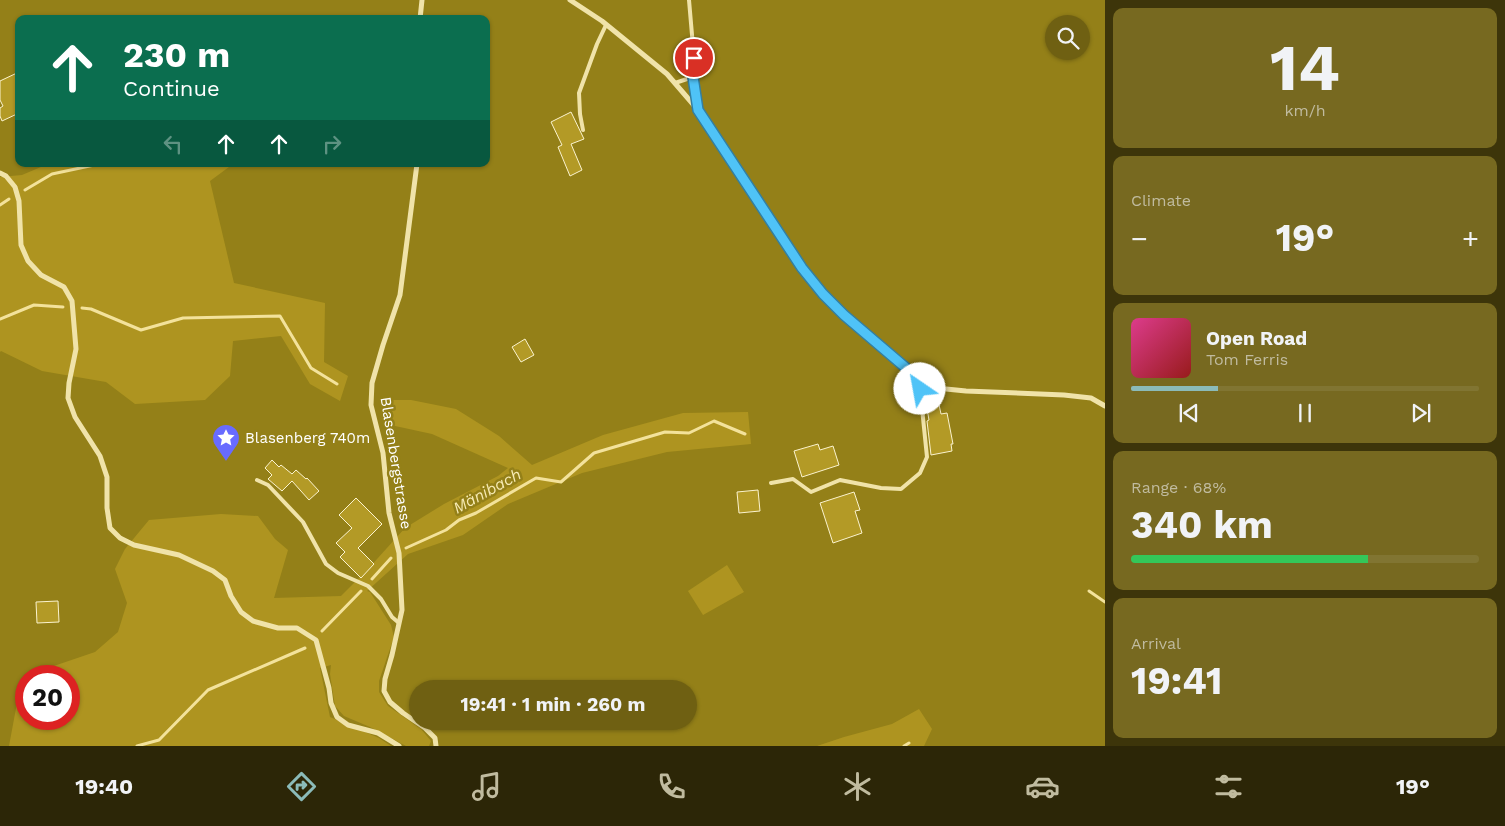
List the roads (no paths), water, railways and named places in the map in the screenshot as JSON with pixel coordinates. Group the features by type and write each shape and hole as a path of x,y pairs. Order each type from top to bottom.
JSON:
{"street":[{"path":"420,15 422,0"},
{"path":"570,0 606,25 667,74 698,110 802,268 818,288 844,315 919,379 936,388 1064,395 1091,398 1105,406"},
{"name":"Blasenbergstrasse","path":"417,167 400,295 372,383 371,405 384,453 389,512 399,553 402,610 385,679 384,692 390,702 425,728 435,738 436,746"},
{"path":"0,173 6,176 15,187 19,201 21,245 28,261 41,276 64,287 72,301 76,349 68,398 75,417 100,456 107,477 107,508 110,528 120,538 134,545 179,556 213,571 225,580 231,596 241,612 253,621 278,628 297,628 316,640 329,688 331,704 337,717 348,725 378,733 399,746"}],"lane":[{"path":"689,0 694,58 693,77 698,110"},
{"path":"583,130 579,92 606,25"},
{"path":"675,83 693,77"},
{"path":"771,483 793,479 811,492 840,480 880,488 901,489 920,473 927,457 919,379"},
{"path":"257,480 268,485 303,522 326,564 338,573 368,586 381,599 392,617 399,623"}],"waterway":[{"path":"25,190 52,174 85,167"},
{"path":"0,205 9,199"},
{"path":"0,319 34,305 63,307"},
{"path":"82,308 91,309 141,330 183,318 280,316 311,368 337,384"},
{"name":"Mänibach","path":"406,548 446,530 459,520 476,513 536,478 561,482 594,453 665,432 689,433 714,421 745,434"},
{"name":"Mänibach","path":"372,579 391,558"},
{"name":"Mänibach","path":"322,631 361,591"},
{"path":"1089,591 1105,602"},
{"name":"Mänibach","path":"137,746 159,740 208,690 305,648"},
{"path":"904,746 909,743"}],"place":[{"name":"Blasenberg 740m","path":"226,462"}]}
